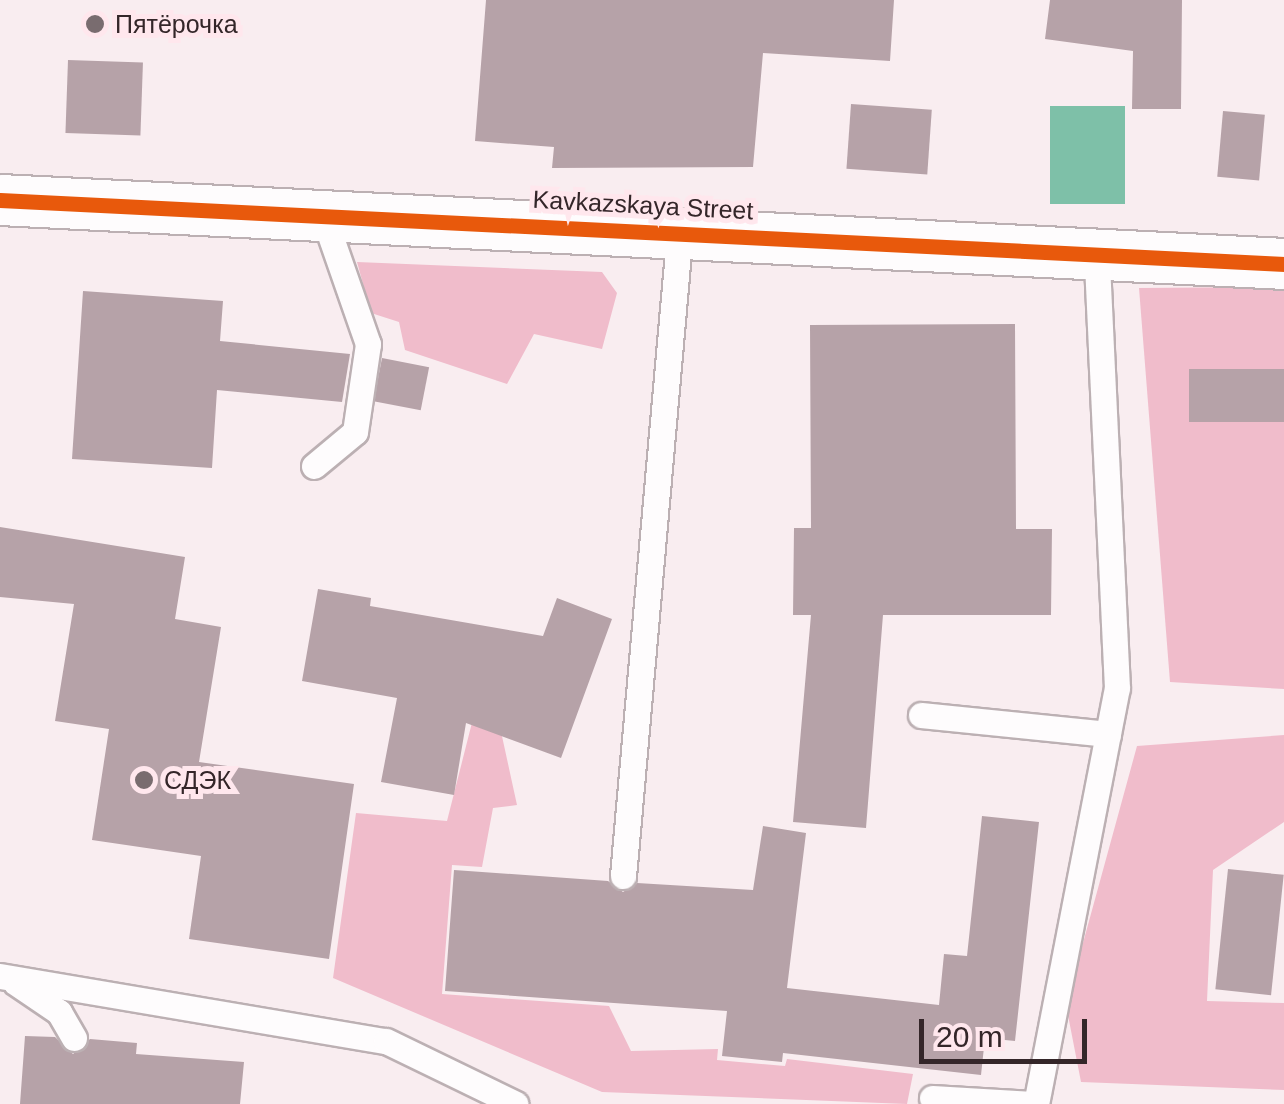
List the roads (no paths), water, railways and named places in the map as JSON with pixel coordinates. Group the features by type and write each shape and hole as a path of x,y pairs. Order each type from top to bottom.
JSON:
{"street":[{"name":"Kavkazskaya Street","path":"0,200 680,230 1097,259 1284,264"}],"lane":[{"path":"314,466 355,432 368,344 323,215"},
{"path":"623,876 680,230"},
{"path":"932,1098 1034,1104 1108,734 1117,688 1097,259"},
{"path":"921,715 1108,734"},
{"path":"4,977 59,1012 74,1038"},
{"path":"4,977 386,1041 516,1104"}],"place":[{"name":"Пятёрочка","path":"95,24"},
{"name":"СДЭК","path":"144,780"}]}
